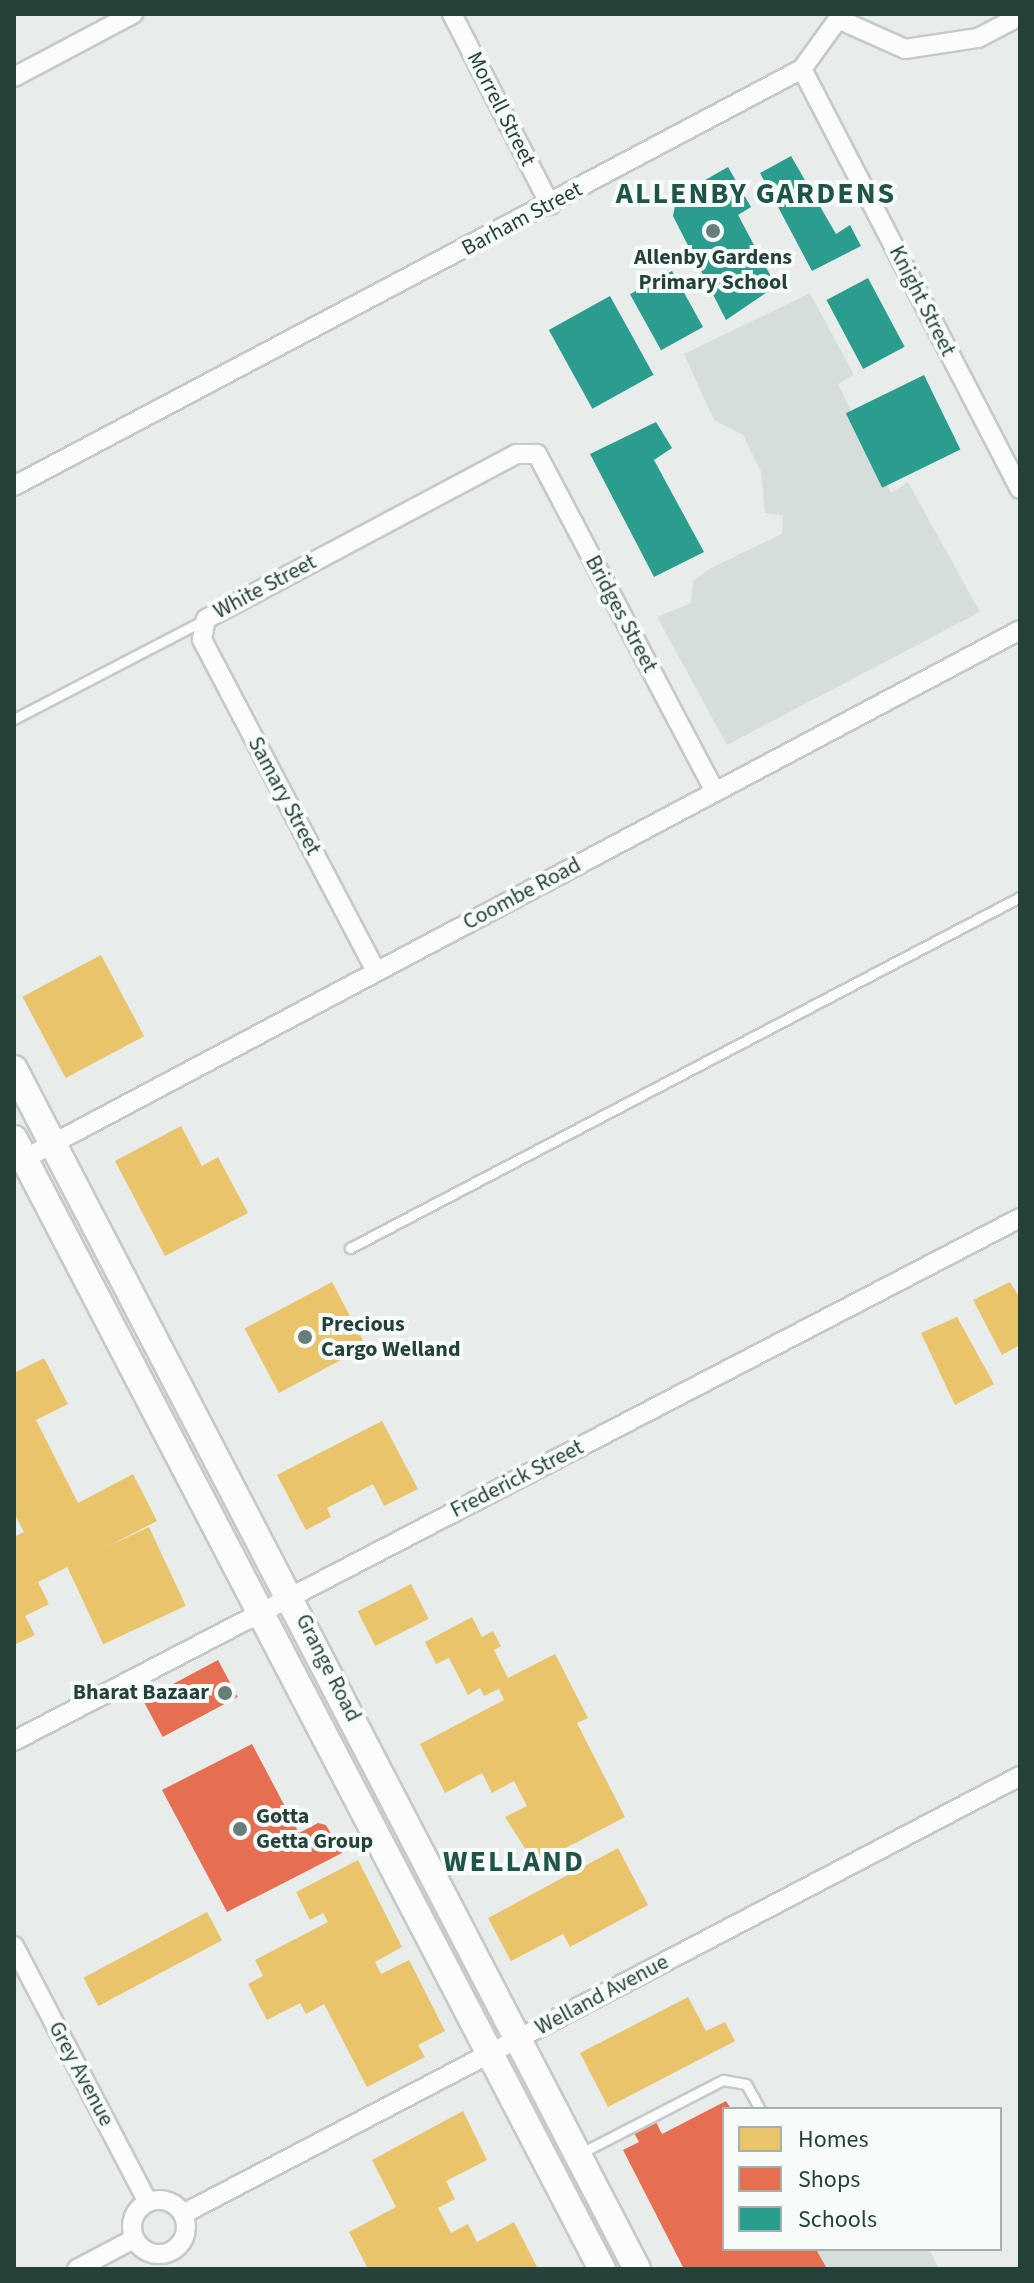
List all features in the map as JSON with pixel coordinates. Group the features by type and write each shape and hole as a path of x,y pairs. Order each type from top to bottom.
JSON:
{"main road":[{"name":"Grange Road","path":"14,1069 291,1597 637,2269"},
{"name":"Grange Road","path":"19,1149 602,2269"}],"street":[{"path":"14,77 133,14"},
{"name":"Morrell Street","path":"452,14 550,205"},
{"name":"Barham Street","path":"14,486 802,69 840,17 905,49 978,38 1020,16"},
{"name":"Knight Street","path":"802,69 1020,489"},
{"name":"White Street","path":"206,619 516,454"},
{"name":"Bridges Street","path":"516,454 537,454 715,792"},
{"name":"Samary Street","path":"206,619 202,639 376,971"},
{"name":"Coombe Road","path":"19,1149 53,1143 1020,630"},
{"name":"Frederick Street","path":"14,1741 1019,1221"},
{"name":"Welland Avenue","path":"183,2214 1020,1776"},
{"name":"Grey Avenue","path":"14,1946 148,2202"},
{"path":"162,2200 183,2214 182,2242 172,2251 144,2250 134,2239 131,2225 148,2202 162,2200"},
{"path":"77,2269 134,2239"},
{"path":"172,2251 180,2269"}],"lane":[{"name":"White Street","path":"14,719 206,619"},
{"path":"350,1248 1020,897"},
{"path":"578,2155 723,2080 746,2084 759,2107"}],"shaded area":[{"path":"810,293 854,375 838,384 891,493 908,482 980,612 727,745 657,617 691,603 693,581 711,568 782,534 783,515 765,513 761,472 743,435 714,420 684,354"},
{"path":"722,2194 722,2251 930,2251 939,2269 684,2269 661,2226"}],"building: Homes":[{"path":"101,955 144,1036 66,1078 22,997"},
{"path":"181,1126 202,1166 218,1157 248,1213 165,1256 115,1161"},
{"name":"Precious Cargo Welland","path":"332,1282 366,1346 279,1393 245,1328"},
{"path":"1010,1282 1020,1298 1020,1345 1002,1355 973,1300"},
{"path":"957,1317 994,1384 955,1405 921,1333"},
{"path":"44,1358 68,1404 36,1420 78,1503 133,1474 157,1521 38,1582 49,1604 25,1616 35,1635 14,1645 14,1537 24,1532 14,1513 14,1373"},
{"path":"382,1421 418,1489 384,1506 373,1484 327,1508 331,1517 306,1530 277,1475"},
{"path":"149,1527 186,1606 103,1644 67,1565"},
{"path":"411,1584 429,1619 375,1646 358,1611"},
{"path":"472,1617 482,1637 493,1631 501,1646 494,1650 508,1678 555,1654 588,1718 577,1723 625,1817 535,1864 505,1817 527,1806 514,1781 492,1793 482,1773 445,1793 420,1744 504,1700 499,1689 484,1696 480,1688 468,1695 449,1658 436,1664 425,1642"},
{"path":"618,1848 648,1905 570,1947 563,1934 511,1961 488,1918"},
{"path":"358,1860 402,1947 375,1962 381,1974 409,1960 445,2031 418,2045 425,2057 367,2087 324,2004 306,2014 300,2003 267,2020 248,1984 263,1976 255,1960 328,1922 323,1913 310,1920 296,1892"},
{"path":"207,1912 222,1940 98,2006 83,1978"},
{"path":"688,1997 706,2031 725,2022 735,2041 608,2107 580,2053"},
{"path":"463,2111 487,2160 446,2181 455,2199 438,2208 451,2233 468,2224 477,2242 514,2222 538,2269 368,2269 349,2232 396,2207 372,2160"}],"building: Shops":[{"path":"218,1660 238,1697 163,1737 143,1700"},
{"name":"Gotta Getta Group","path":"252,1744 299,1833 318,1823 326,1825 342,1853 227,1912 162,1790"},
{"path":"726,2101 730,2107 722,2107 722,2251 817,2251 827,2269 684,2269 623,2150 639,2142 633,2131 655,2120 662,2134"}],"building: Schools":[{"name":"Allenby Gardens Primary School","path":"791,156 836,234 850,225 861,246 812,271 760,173"},
{"name":"Allenby Gardens Primary School","path":"728,167 751,207 738,215 776,286 726,320 673,216 677,196"},
{"name":"Allenby Gardens Primary School","path":"672,271 703,327 661,350 630,294"},
{"name":"Allenby Gardens Primary School","path":"868,278 905,347 863,369 827,300"},
{"name":"Allenby Gardens Primary School","path":"610,296 654,375 592,409 549,330"},
{"path":"924,375 960,450 882,488 846,413"},
{"path":"656,422 672,448 654,460 704,552 654,577 590,454"}],"place":[{"name":"Allenby Gardens Primary School","path":"713,231"},
{"name":"Precious Cargo Welland","path":"305,1337"},
{"name":"Bharat Bazaar","path":"225,1693"},
{"name":"Gotta Getta Group","path":"240,1829"}],"district":[{"name":"ALLENBY GARDENS","path":"756,194"},
{"name":"WELLAND","path":"514,1862"}]}
